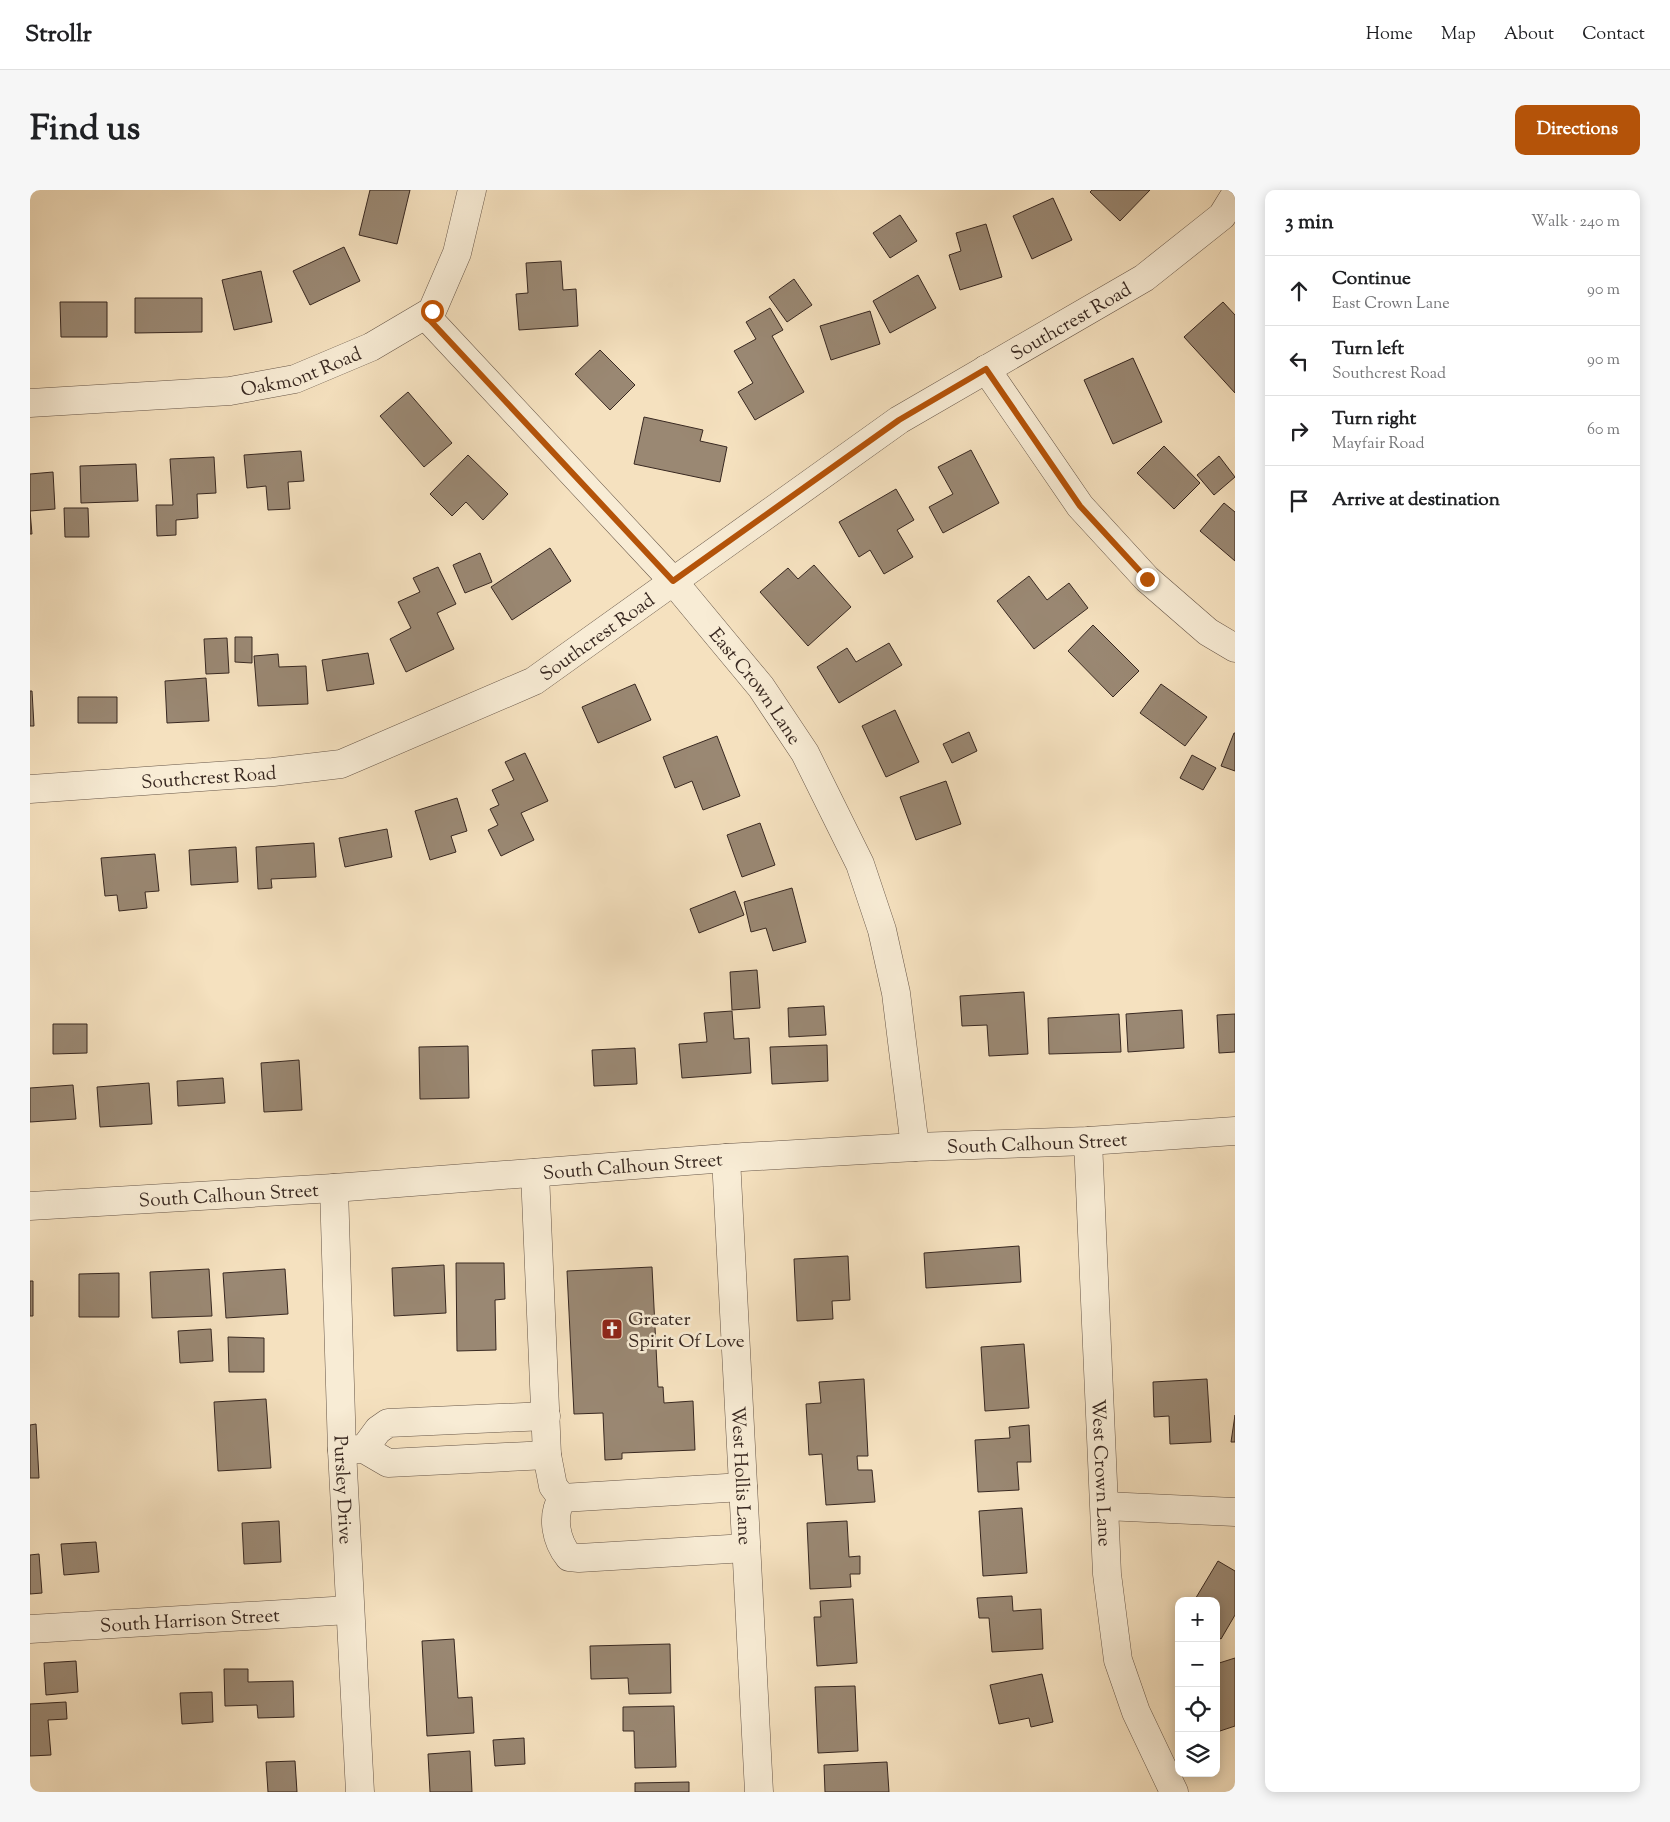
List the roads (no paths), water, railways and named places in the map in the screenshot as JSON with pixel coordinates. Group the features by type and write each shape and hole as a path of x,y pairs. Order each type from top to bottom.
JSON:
{"street":[{"name":"Oakmont Road","path":"30,403 230,391 295,380 371,347 432,311 457,253 472,190"},
{"name":"Southcrest Road","path":"30,789 273,772 341,764 534,681 899,420 1144,278 1222,216 1235,195"},
{"name":"East Crown Lane","path":"426,316 673,581 761,687 805,753 860,864 882,930 896,993 915,1147"},
{"path":"986,369 1080,506 1147,579 1208,632 1235,648"},
{"name":"South Calhoun Street","path":"30,1206 334,1188 726,1158 915,1147 1088,1141 1235,1131"},
{"name":"West Crown Lane","path":"1088,1141 1107,1574 1118,1660 1136,1712 1174,1792"},
{"name":"West Hollis Lane","path":"726,1158 759,1792"},
{"path":"535,1172 547,1455 553,1486 562,1498"},
{"name":"Pursley Drive","path":"334,1188 353,1449 349,1610 360,1792"},
{"path":"353,1449 388,1423 546,1416"},
{"path":"353,1449 388,1463 547,1455"},
{"path":"562,1498 743,1487"},
{"path":"562,1498 557,1506 555,1524 562,1548 569,1557 579,1558 746,1548"},
{"path":"1105,1506 1235,1512"},
{"name":"South Harrison Street","path":"30,1628 349,1610"}],"place":[{"name":"Greater Spirit Of Love","path":"612,1329"}]}
